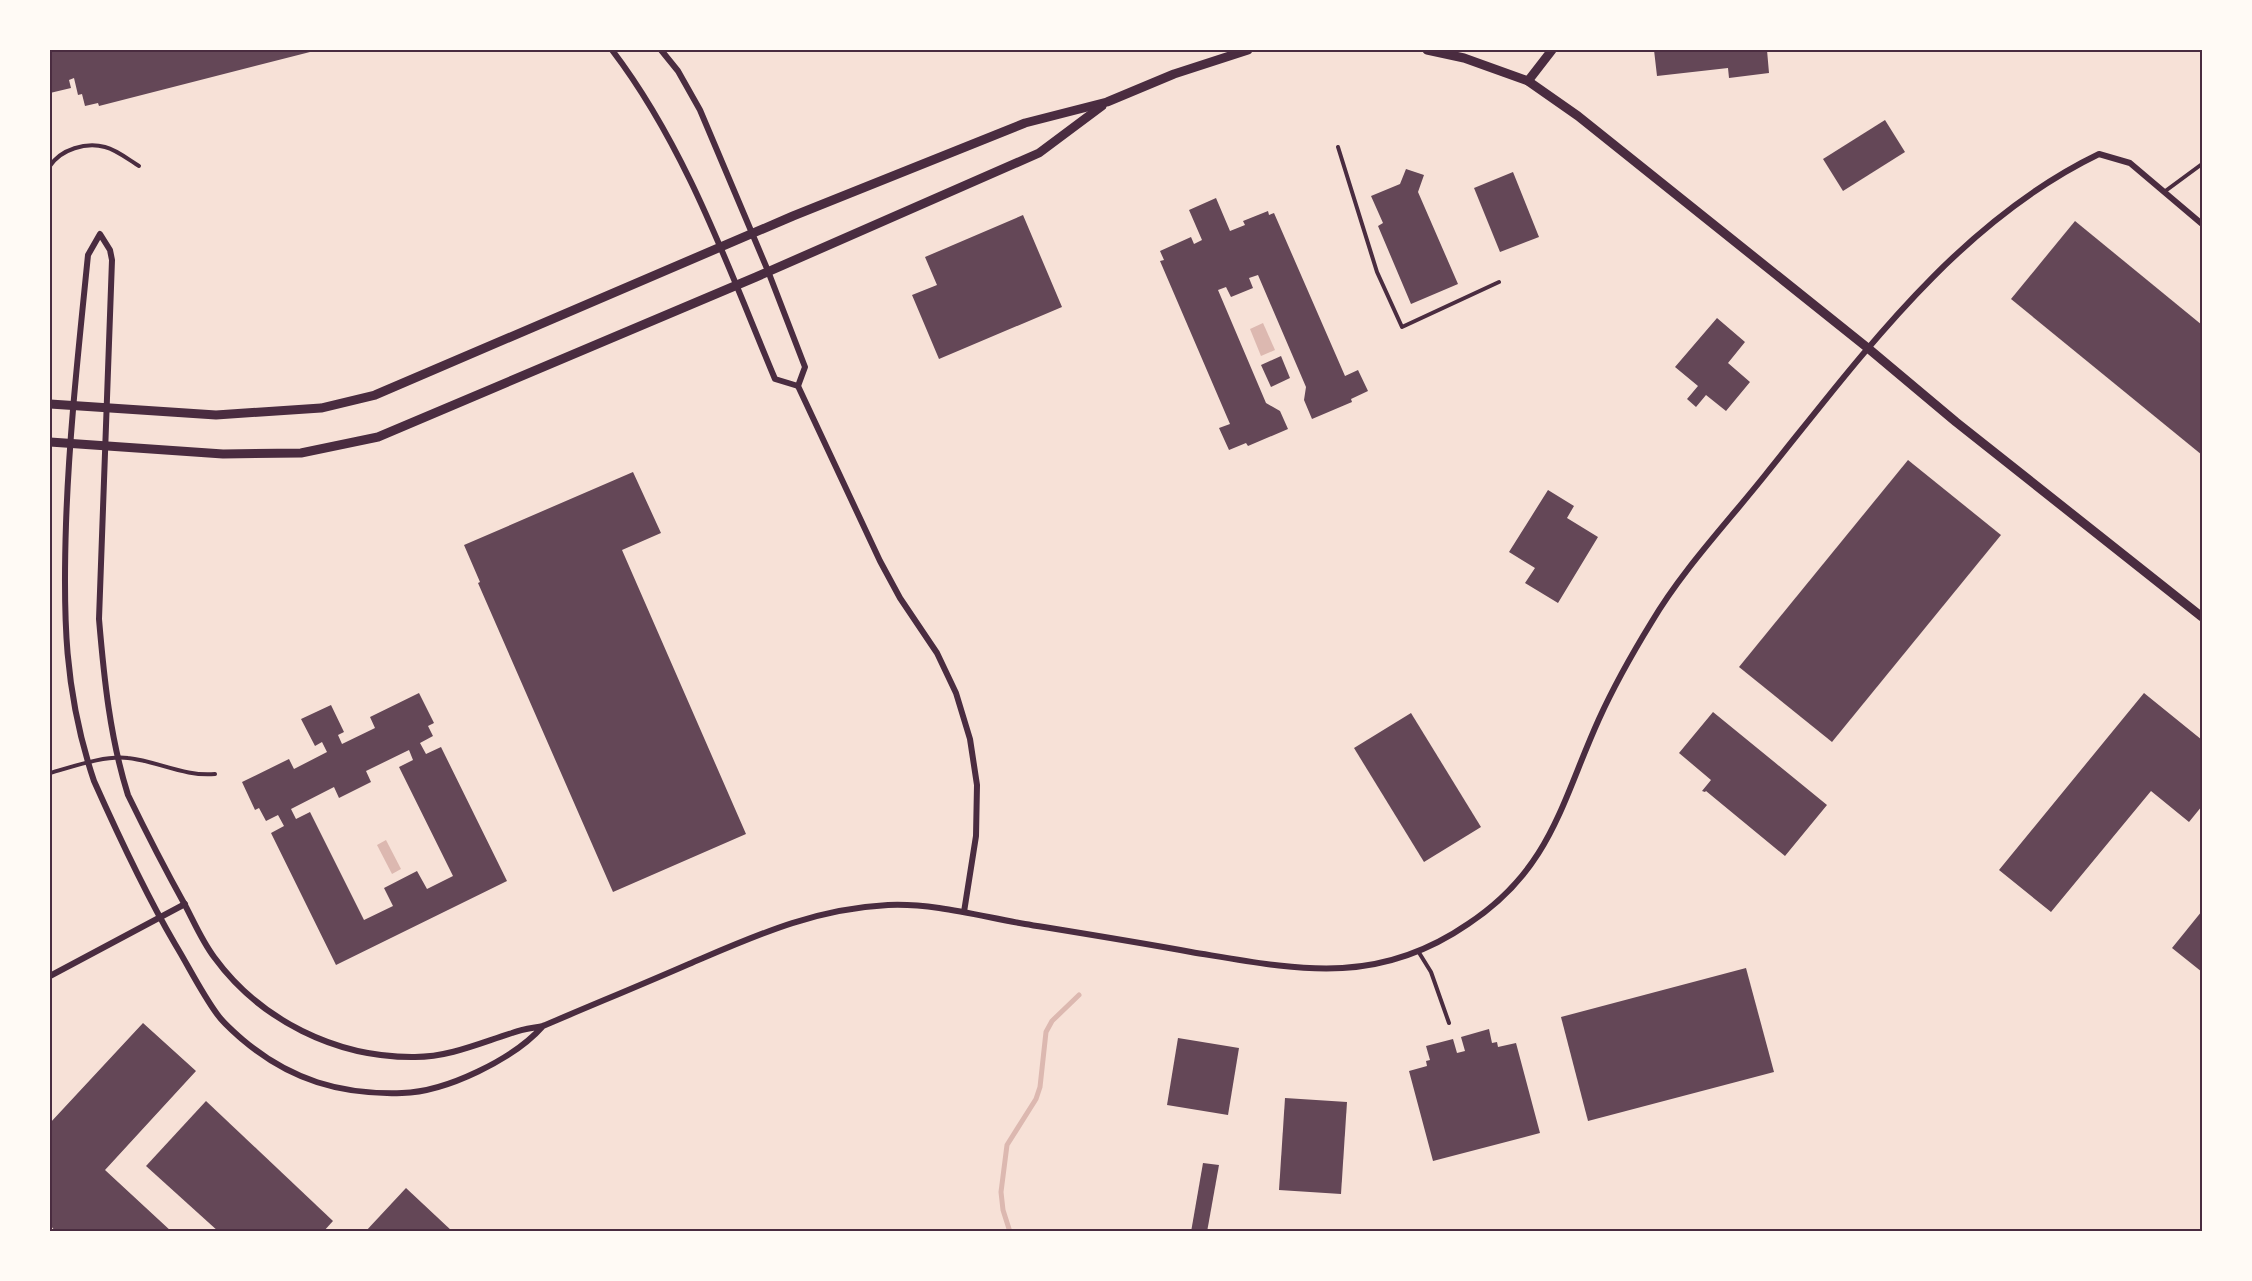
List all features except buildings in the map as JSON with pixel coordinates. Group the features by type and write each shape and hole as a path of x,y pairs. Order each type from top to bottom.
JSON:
{"street":[{"path":"612,50 666,130 720,248 775,379 798,386"},
{"path":"661,50 678,71 700,110 753,234 805,367 798,386 880,561 900,598 938,653 958,702 970,739 977,785 976,836 964,912"},
{"path":"50,404 216,415 264,414 321,408 375,395 753,234 1025,123 1107,102 1174,74 1248,50"},
{"path":"1427,50 1464,58 1528,81 1636,162 1956,422 2202,617"},
{"path":"1528,81 1552,50"},
{"path":"50,442 223,454 301,453 378,437 1039,153 1107,102"},
{"path":"543,1026 514,1053 434,1088 410,1093 375,1094 342,1090 316,1083 263,1057 218,1015 147,896 87,763 69,679 65,632 65,557 70,444 88,255 100,234 110,250 112,260 99,619 103,670 117,758 128,795 212,955 250,998 298,1029 330,1043 359,1051 416,1057 455,1052 513,1032 543,1026 767,931 814,915 880,906 908,904 964,912 1288,968 1366,967 1389,962 1441,941 1491,908 1529,868 1553,831 1611,694 1652,620 1704,548 1869,349 1918,293 1977,235 2068,169 2099,154 2130,163 2202,224"},
{"path":"50,976 185,904"}],"lane":[{"path":"50,166 63,153 93,145 107,148 139,166"},
{"path":"1338,147 1377,272 1402,327 1499,282"},
{"path":"2164,192 2202,164"},
{"path":"50,773 87,763 131,758 192,773 215,774"},
{"path":"1418,951 1431,972 1449,1023"}],"shaded area":[{"path":"1263,323 1275,350 1261,356 1250,329"},
{"path":"386,840 401,869 392,874 377,845"}],"waterway":[{"path":"1010,1232 1003,1210 1001,1192 1007,1145 1036,1099 1040,1087 1046,1032 1052,1021 1079,995"}]}
